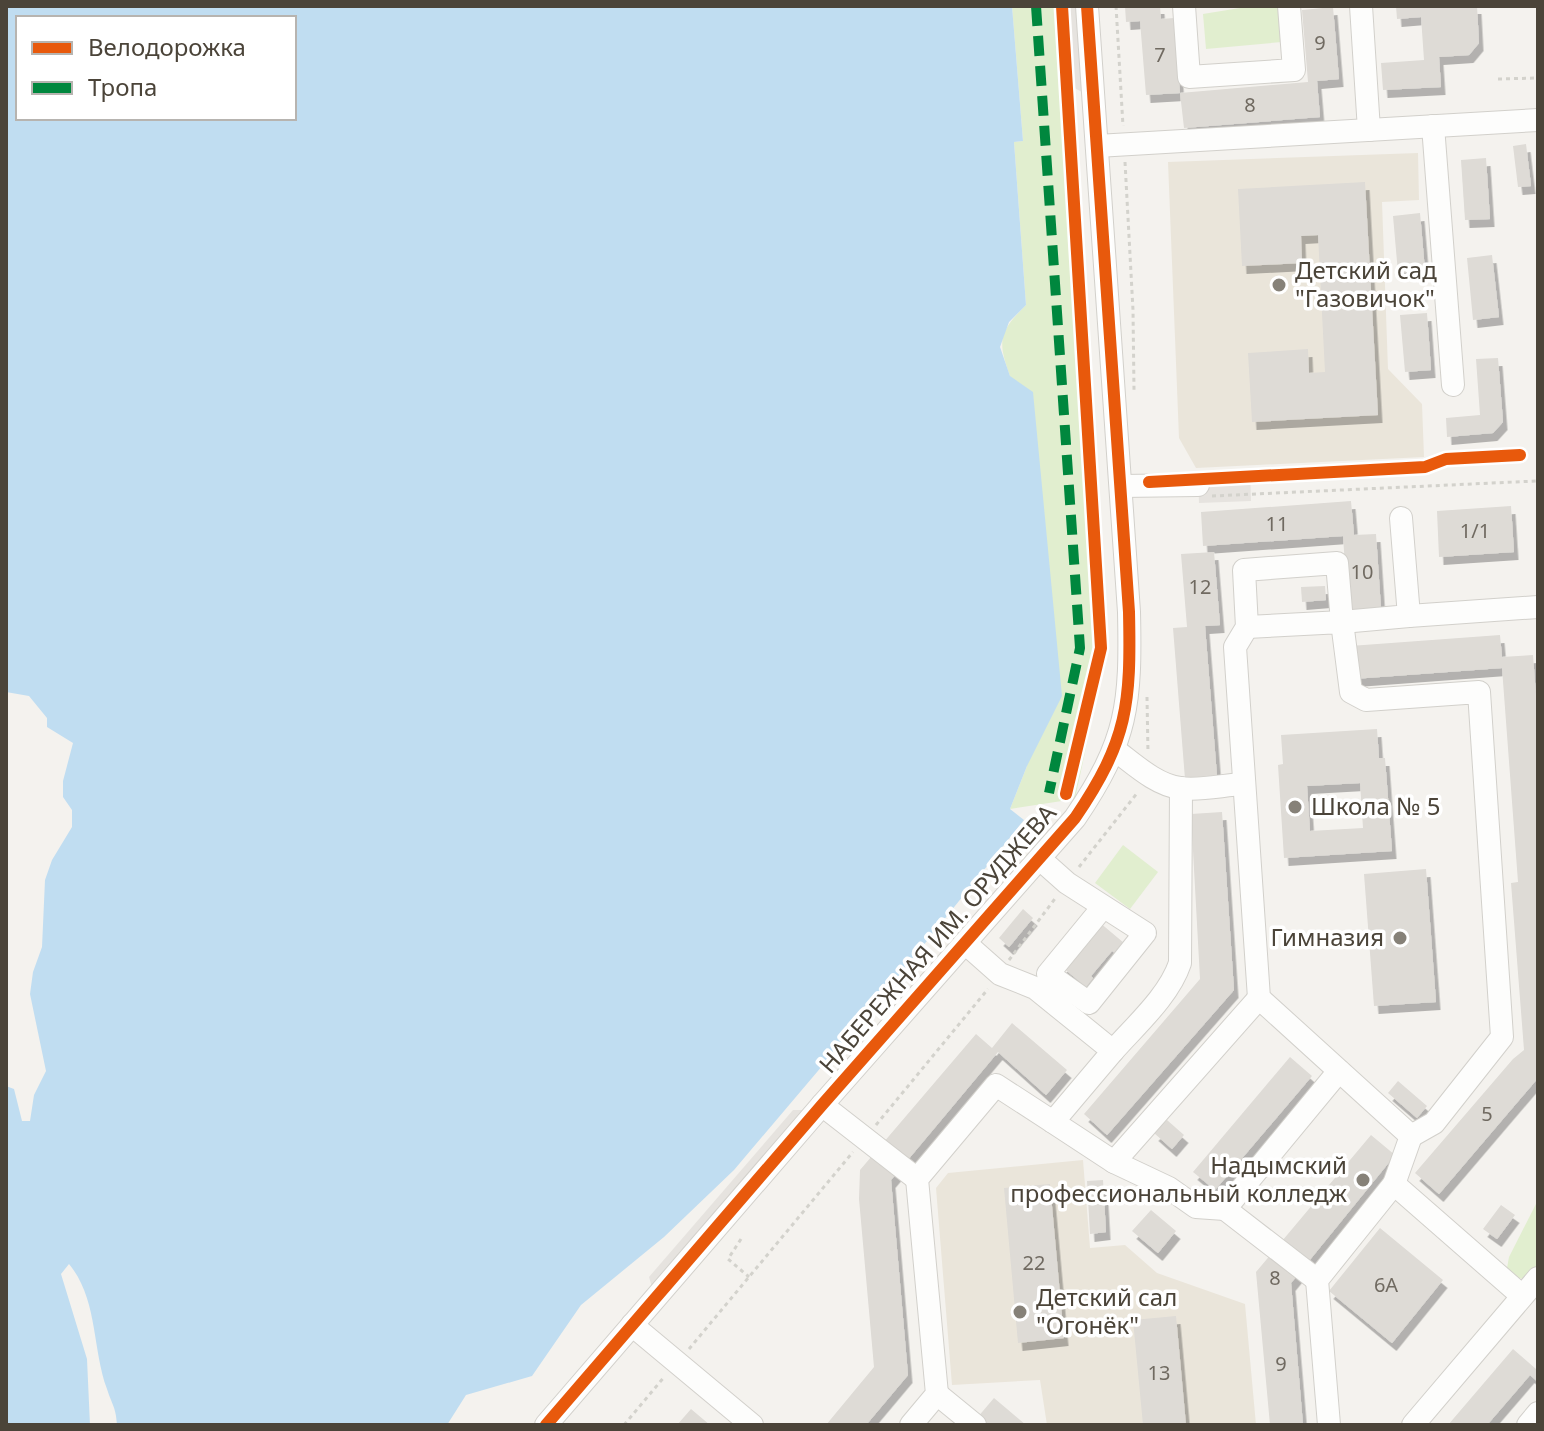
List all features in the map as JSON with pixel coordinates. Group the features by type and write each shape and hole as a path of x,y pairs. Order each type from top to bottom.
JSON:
{"street":[{"name":"НАБЕРЕЖНАЯ ИМ. ОРУДЖЕВА","path":"546,1425 822,1105 1040,859 1082,807 1115,750 1125,717 1130,659 1087,6"},
{"path":"1184,6 1189,77 1294,70 1289,6"},
{"path":"1361,6 1374,129"},
{"path":"1372,6 1374,129"},
{"path":"1097,146 1538,120"},
{"path":"1433,126 1453,385"},
{"path":"1121,486 1205,490"},
{"path":"1401,518 1409,616"},
{"path":"1329,1425 1317,1280 1394,1184 1411,1136 1434,1123 1502,1037 1479,692 1366,700 1351,692 1337,563 1244,570 1247,627 1235,647 1259,998 1411,1136"},
{"path":"1247,627 1538,607"},
{"path":"1115,750 1165,784 1181,788 1243,784"},
{"path":"1053,1122 1176,975 1180,963 1181,788"},
{"path":"1040,859 1067,883 1103,907"},
{"path":"965,943 1000,974 1035,988 1113,1051"},
{"path":"1114,1162 1259,998"},
{"path":"1225,1209 1339,1071"},
{"path":"911,1425 937,1394 917,1179 996,1085 1114,1162 1169,1188 1196,1207 1225,1209 1317,1280"},
{"path":"822,1105 863,1140 917,1179"},
{"path":"1394,1184 1521,1295"},
{"path":"1413,1425 1538,1278"},
{"path":"632,1325 752,1425"},
{"path":"937,1394 975,1425"},
{"path":"1528,1425 1538,1413"}],"path":[{"path":"1116,6 1133,310 1134,390"},
{"path":"1498,79 1538,78"},
{"path":"1205,490 1536,481"},
{"path":"624,1425 1000,974 1138,793 1148,759 1147,697"},
{"path":"741,1239 728,1259 749,1277"}],"shaded area":[{"path":"1064,6 1087,6 1093,98 1069,85"},
{"name":"Детский сад \"Газовичок\"","path":"1418,153 1419,200 1382,202 1388,369 1422,404 1424,457 1196,468 1179,438 1168,162"},
{"path":"1250,470 1251,501 1199,503 1198,473"},
{"path":"793,1110 818,1110 655,1298 649,1277"},
{"path":"1083,1160 1090,1248 1125,1245 1157,1273 1245,1304 1256,1425 1047,1425 1040,1380 952,1385 936,1188 948,1173"}],"green space":[{"path":"1012,6 1055,6 1108,645 1075,799 1010,809 1027,766 1010,376 1002,345 1010,322 1026,305 1014,142 1023,141"},
{"path":"1252,6 1280,6 1282,42 1206,49 1203,14"},
{"path":"1123,845 1158,872 1130,909 1095,883"},
{"path":"1538,1200 1538,1268 1528,1280 1514,1277 1507,1268 1509,1257"}],"water":[{"path":"6,6 1012,6 1023,141 1014,142 1026,305 1009,322 1000,347 1010,376 1033,392 1062,696 1027,766 1010,809 1024,820 906,967 734,1170 664,1237 581,1305 532,1376 466,1395 447,1425 117,1425 102,1373 90,1308 69,1264 61,1274 87,1359 90,1425 6,1425 6,1086 14,1089 22,1121 30,1121 34,1095 46,1071 30,994 33,972 42,947 45,880 52,860 72,827 72,810 63,797 63,781 73,743 47,727 47,718 29,696 6,692"}],"building":[{"path":"1125,6 1160,6 1161,19 1174,18 1180,93 1146,95 1140,21 1126,22"},
{"path":"1396,6 1477,6 1479,43 1469,55 1439,57 1441,87 1383,90 1381,63 1424,60 1421,17 1397,19"},
{"path":"1333,7 1339,79 1317,81 1320,117 1184,128 1180,93 1308,82 1302,10"},
{"path":"1526,144 1531,186 1518,187 1513,146"},
{"path":"1486,158 1490,219 1465,220 1461,160"},
{"path":"1365,182 1378,415 1252,422 1248,353 1308,349 1309,373 1325,372 1318,235 1301,236 1302,263 1242,266 1238,189"},
{"path":"1420,213 1425,271 1398,273 1393,216"},
{"path":"1492,255 1499,317 1473,320 1467,258"},
{"path":"1427,313 1431,370 1405,372 1400,315"},
{"path":"1498,358 1503,422 1493,433 1447,437 1446,418 1480,415 1476,359"},
{"path":"1351,501 1354,535 1376,534 1381,609 1348,611 1343,536 1203,546 1201,512"},
{"path":"1511,506 1514,552 1439,557 1437,511"},
{"path":"1214,552 1220,625 1205,626 1217,776 1185,779 1173,628 1187,627 1181,554"},
{"path":"1325,586 1326,600 1302,602 1301,587"},
{"path":"1500,635 1502,657 1533,655 1538,723 1538,1078 1439,1194 1415,1173 1524,1050 1511,883 1518,882 1502,668 1353,679 1350,646"},
{"name":"Школа № 5","path":"1377,729 1379,758 1385,758 1392,851 1284,858 1278,765 1283,764 1281,735","holes":["1360,783 1363,828 1310,831 1307,786"]},
{"path":"1222,812 1234,990 1107,1135 1084,1114 1200,979 1191,814"},
{"name":"Гимназия","path":"1426,869 1436,1002 1374,1006 1364,874"},
{"path":"1023,909 1033,918 1009,947 999,938"},
{"path":"1099,922 1124,943 1115,953 1112,951 1086,987 1061,966"},
{"path":"1012,1023 1067,1070 1046,1095 998,1052 891,1180 908,1375 866,1425 826,1425 874,1367 859,1199 860,1170 976,1034 992,1048"},
{"path":"1290,1057 1312,1076 1215,1190 1193,1172"},
{"path":"1398,1081 1427,1106 1417,1118 1388,1093"},
{"path":"1167,1120 1184,1135 1172,1149 1154,1133"},
{"path":"1371,1135 1395,1155 1291,1283 1303,1425 1270,1425 1256,1272"},
{"path":"1103,1180 1106,1232 1090,1234 1087,1181"},
{"path":"1050,1184 1064,1338 1018,1343 1004,1188"},
{"path":"1501,1205 1515,1215 1497,1239 1483,1229"},
{"path":"1151,1210 1176,1231 1158,1253 1132,1231"},
{"path":"1380,1228 1443,1280 1392,1343 1329,1291"},
{"path":"1176,1316 1186,1425 1143,1425 1133,1320"},
{"path":"1513,1349 1536,1369 1538,1367 1538,1382 1530,1375 1487,1425 1448,1425"},
{"path":"994,1398 1026,1425 985,1425 977,1418"},
{"path":"691,1409 710,1425 677,1425"}],"marked path":[{"path":"1036,6 1080,648 1049,793"}],"cycle path":[{"path":"1062,6 1101,648 1066,794"},
{"path":"546,1425 1075,818 1093,791 1116,743 1127,697 1129,612 1087,6"},
{"path":"1149,482 1425,467 1446,459 1520,455"}],"place":[{"name":"Детский сад \"Газовичок\"","path":"1279,285"},
{"name":"Школа № 5","path":"1295,807"},
{"name":"Гимназия","path":"1400,938"},
{"name":"Надымский профессиональный колледж","path":"1363,1180"},
{"name":"Детский сал \"Огонёк\"","path":"1020,1312"}]}
